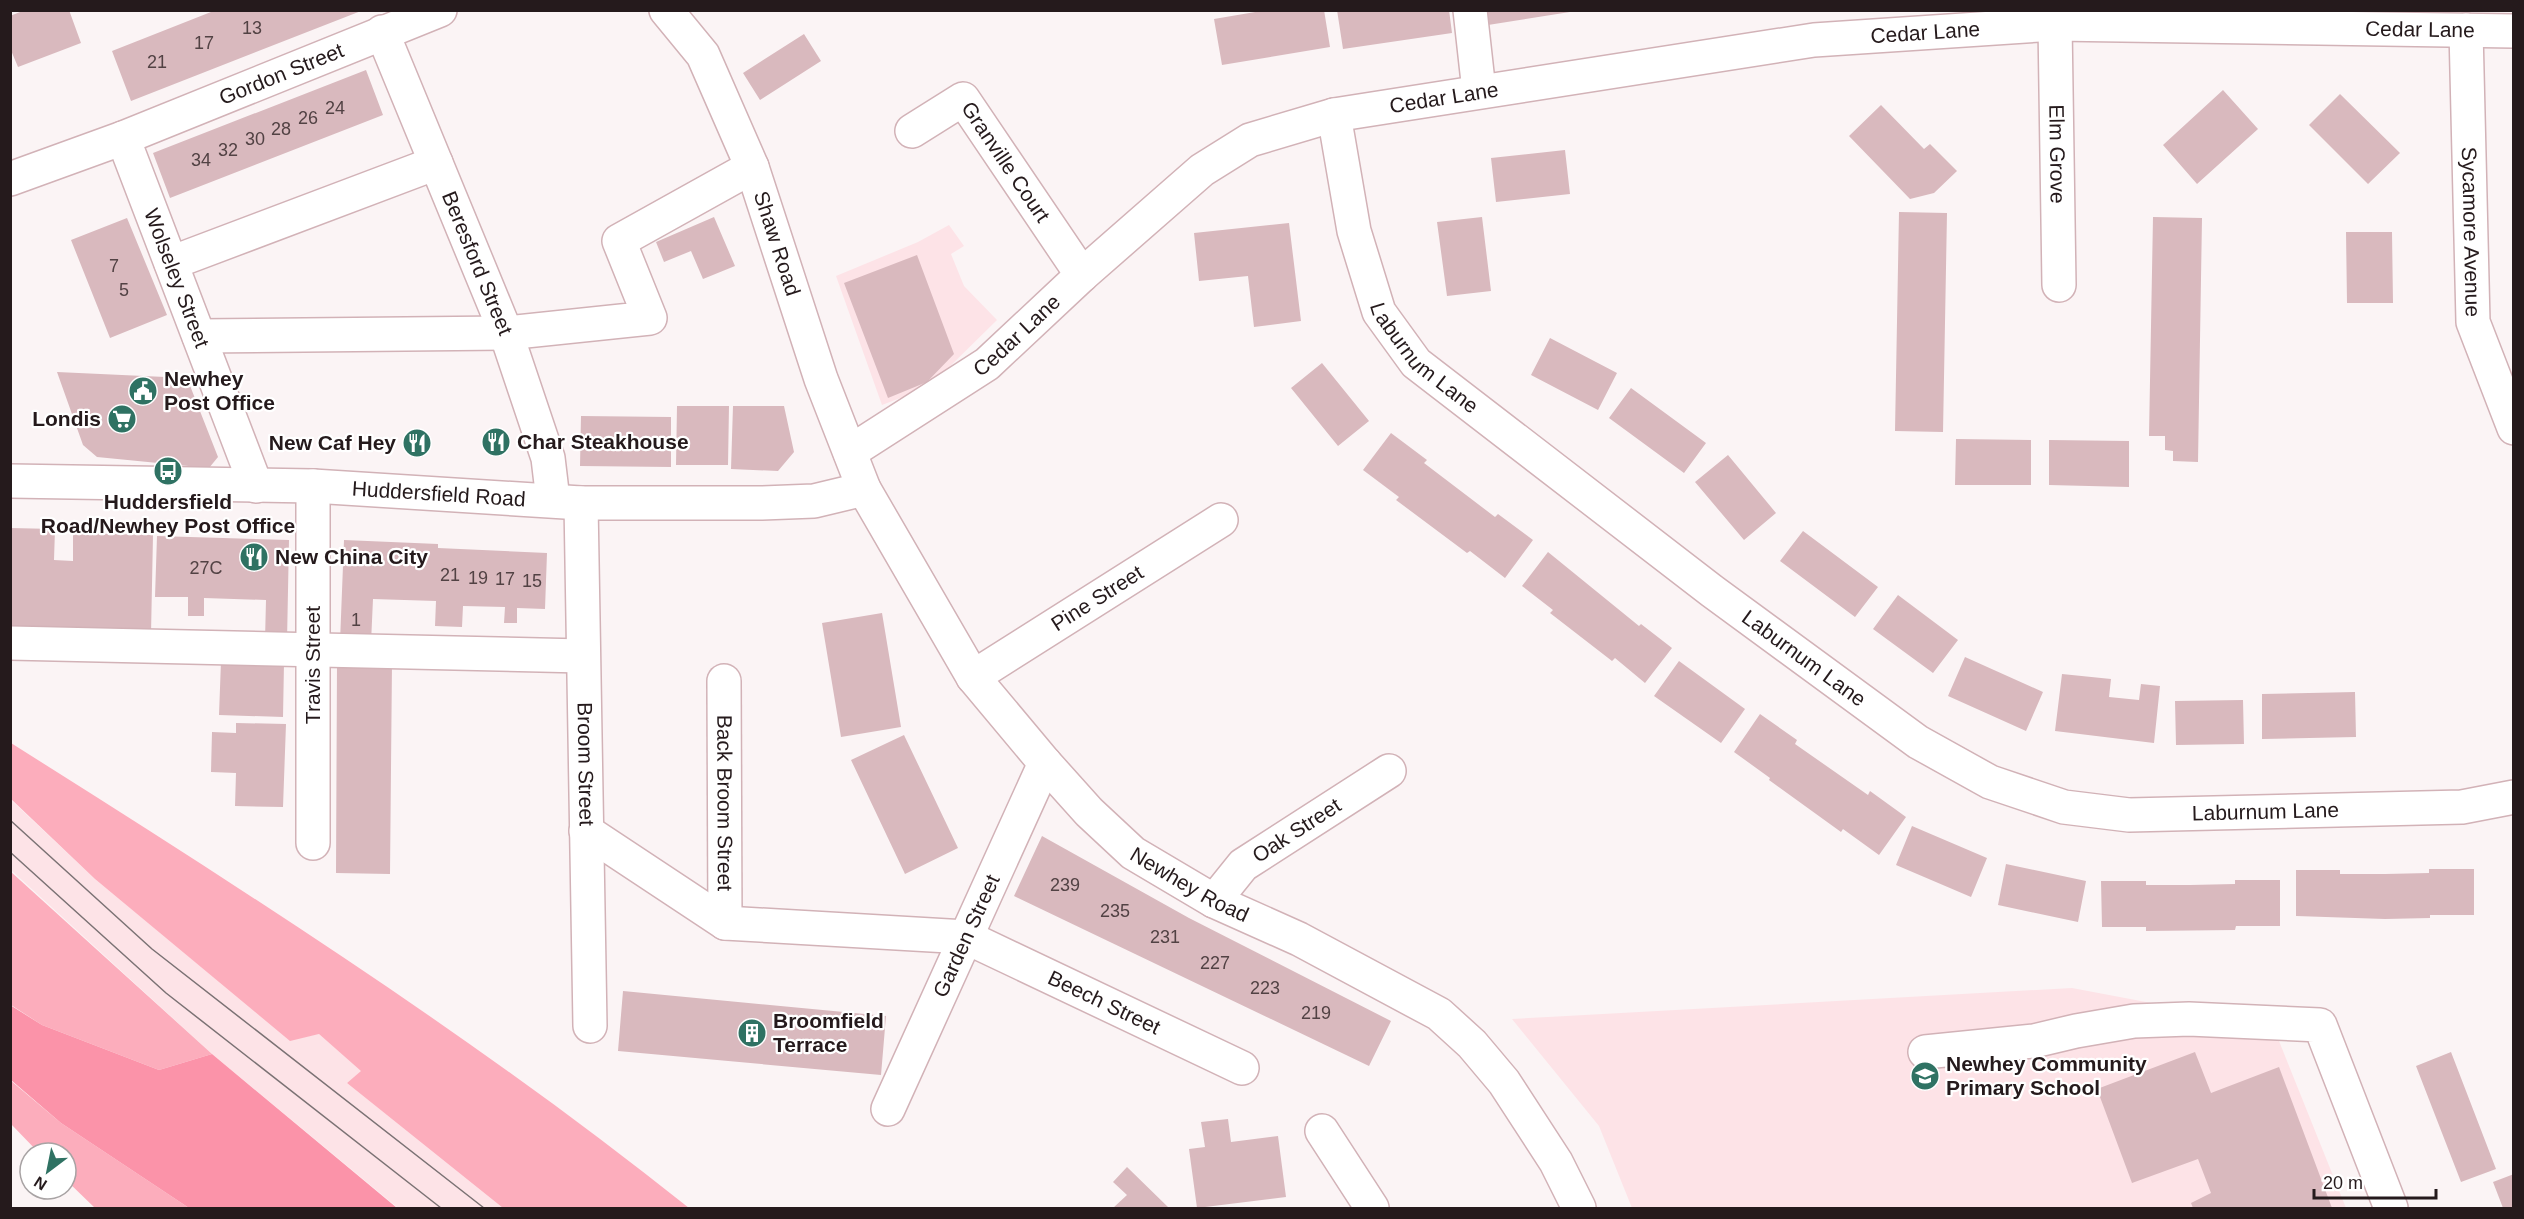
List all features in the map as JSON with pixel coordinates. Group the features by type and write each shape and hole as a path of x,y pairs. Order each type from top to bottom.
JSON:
{"street":[{"name":"Gordon Street","path":"10,179 123,138 440,10"},
{"name":"Shaw Road","path":"666,10 703,55 752,167 821,379 864,489"},
{"path":"1470,10 1479,91"},
{"name":"Cedar Lane","path":"850,452 987,364 1082,275 1202,170 1250,140 1334,115 1814,40 2147,19 2492,25"},
{"name":"Elm Grove","path":"2055,24 2059,285"},
{"name":"Sycamore Avenue","path":"2492,25 2473,322 2514,428"},
{"name":"Beresford Street","path":"382,32 507,333 548,458 567,502"},
{"name":"Granville Court","path":"912,131 963,99 1082,275"},
{"name":"Laburnum Lane","path":"1334,115 1354,231 1378,312 1416,363 1712,591 1918,742 1990,782 2064,807 2130,815 2462,807 2514,797"},
{"name":"Wolseley Street","path":"123,138 256,486"},
{"path":"171,263 436,162"},
{"path":"199,336 507,333 650,318 619,241 752,167"},
{"name":"Huddersfield Road","path":"10,481 313,486 567,502 814,501 864,489"},
{"name":"Travis Street","path":"313,486 313,843"},
{"name":"Newhey Road","path":"864,489 973,676 1089,812 1133,854 1214,901 1299,939 1439,1014 1473,1044 1504,1082 1556,1162 1579,1209"},
{"name":"Broom Street","path":"567,502 583,656 590,1026"},
{"name":"Pine Street","path":"973,676 1221,520"},
{"path":"10,644 583,656"},
{"name":"Back Broom Street","path":"724,681 725,923"},
{"name":"Garden Street","path":"888,1109 1045,763"},
{"name":"Oak Street","path":"1214,901 1243,865 1389,771"},
{"path":"586,831 725,923 966,937"},
{"name":"Beech Street","path":"966,937 1242,1068"},
{"path":"1925,1052 2034,1041 2076,1030 2134,1021 2189,1018 2320,1025 2391,1209"},
{"path":"1322,1131 1372,1209"}],"shaded area":[{"path":"949,225 964,246 951,254 964,286 997,320 929,387 882,405 836,276 918,242"},
{"path":"11,743 271,909 441,1024 608,1145 689,1208 503,1208 347,1083 361,1071 319,1034 290,1041 95,879 11,799"},
{"path":"10,799 95,879 290,1040 319,1034 362,1071 347,1083 503,1208 398,1208 212,1054 11,870"},
{"path":"10,871 212,1054 159,1070 42,1025 11,1005"},
{"name":"Newhey Community Primary School","path":"2072,988 2273,1026 2346,1208 1632,1208 1599,1126 1512,1019"},
{"path":"10,1005 42,1025 159,1070 212,1054 397,1208 189,1208 61,1123 11,1080"},
{"path":"10,1080 61,1123 189,1208 95,1208 78,1192 78,1141 27,1141 11,1124"}],"building":[{"path":"25,10 69,10 81,43 18,67 10,48 10,16"},
{"path":"216,10 361,11 131,101 112,51"},
{"path":"1267,10 1324,10 1330,47 1222,65 1214,19"},
{"path":"1337,10 1449,10 1452,33 1343,49"},
{"path":"1485,10 1569,10 1570,12 1488,25"},
{"path":"804,34 821,61 760,100 743,73"},
{"path":"366,70 383,115 170,198 153,153"},
{"path":"2223,90 2258,129 2197,184 2163,145"},
{"path":"2340,94 2400,153 2368,184 2309,125"},
{"path":"1881,105 1924,149 1930,144 1957,171 1934,193 1910,199 1849,136"},
{"path":"1565,150 1570,194 1496,202 1491,158"},
{"path":"1899,212 1947,213 1943,432 1895,431"},
{"path":"714,217 735,266 703,279 691,251 664,262 656,242"},
{"path":"1482,217 1491,291 1447,296 1437,222"},
{"path":"2153,217 2202,218 2198,462 2173,461 2173,451 2165,450 2165,436 2149,436"},
{"path":"127,218 167,315 110,338 71,240"},
{"path":"1289,223 1301,321 1254,327 1248,276 1199,281 1194,233"},
{"path":"2346,232 2392,232 2393,303 2347,303"},
{"path":"917,255 954,354 927,382 888,398 844,283"},
{"path":"1550,338 1617,373 1598,410 1531,375"},
{"path":"1322,363 1369,421 1338,446 1291,388"},
{"path":"57,372 187,378 218,457 209,468 97,457 83,445"},
{"path":"1631,388 1706,443 1684,473 1609,418"},
{"path":"677,406 729,406 728,465 676,465"},
{"path":"733,406 784,406 794,452 778,471 731,469"},
{"path":"581,416 671,417 671,467 580,466"},
{"path":"1391,433 1427,460 1424,463 1495,517 1498,514 1533,540 1505,578 1396,500 1399,497 1363,470"},
{"path":"1956,439 2031,440 2031,485 1955,485"},
{"path":"2049,440 2129,441 2129,487 2049,485"},
{"path":"1728,455 1776,513 1744,540 1695,482"},
{"path":"10,528 55,529 54,560 73,561 73,533 153,535 151,634 10,631"},
{"path":"1803,531 1878,587 1855,617 1780,561"},
{"path":"157,536 289,540 287,641 265,640 266,600 204,598 204,616 188,616 188,597 155,597"},
{"path":"344,540 438,544 438,548 547,553 545,609 517,608 517,623 504,623 505,607 463,606 462,627 435,626 436,601 373,599 371,643 340,642"},
{"path":"1548,552 1639,626 1641,624 1672,648 1645,683 1615,658 1612,661 1550,613 1553,610 1522,586"},
{"path":"1898,595 1958,640 1933,673 1873,629"},
{"path":"882,613 901,727 841,737 822,623"},
{"path":"1965,657 2043,692 2026,731 1948,696"},
{"path":"221,661 284,663 283,717 219,715"},
{"path":"1679,661 1745,709 1721,743 1654,696"},
{"path":"337,663 392,663 390,874 336,873"},
{"path":"2062,674 2111,679 2109,697 2139,700 2141,684 2160,686 2154,743 2055,731"},
{"path":"2355,692 2356,737 2262,739 2262,694"},
{"path":"2243,700 2244,744 2176,745 2175,701"},
{"path":"1760,714 1797,740 1795,744 1868,795 1870,791 1906,817 1879,855 1843,829 1841,832 1734,752"},
{"path":"236,723 286,724 283,807 235,806 236,773 211,772 212,732 236,733"},
{"path":"904,735 958,848 905,874 851,760"},
{"path":"1912,826 1987,858 1971,897 1896,865"},
{"path":"1042,836 1189,918 1391,1021 1369,1066 1014,896"},
{"path":"2006,864 2086,881 2078,922 1998,905"},
{"path":"2429,869 2474,869 2474,915 2430,915 2430,918 2385,919 2296,916 2296,870 2340,870 2340,874 2385,874 2429,873"},
{"path":"2235,880 2280,880 2280,926 2236,926 2235,930 2146,931 2146,927 2102,927 2101,881 2146,881 2146,885 2190,885 2235,884"},
{"name":"Broomfield Terrace","path":"623,991 886,1016 881,1075 618,1051"},
{"path":"2195,1052 2211,1093 2279,1067 2332,1208 2193,1208 2191,1203 2211,1193 2198,1159 2132,1183 2097,1089"},
{"path":"2451,1052 2496,1169 2461,1182 2416,1066"},
{"path":"1228,1119 1231,1142 1278,1136 1286,1197 1197,1208 1189,1149 1205,1147 1201,1122"},
{"path":"1127,1167 1169,1208 1113,1208 1127,1195 1113,1182"},
{"path":"2514,1174 2514,1208 2503,1208 2493,1182"}],"tram line":[{"path":"10,820 152,949 484,1208"},
{"path":"10,852 166,993 441,1208"}],"place":[{"name":"Newhey Post Office","path":"143,391"},
{"name":"Londis","path":"122,419"},
{"name":"Char Steakhouse","path":"496,442"},
{"name":"New Caf Hey","path":"417,443"},
{"name":"Huddersfield Road/Newhey Post Office","path":"168,471"},
{"name":"New China City","path":"254,557"},
{"name":"Broomfield Terrace","path":"752,1033"},
{"name":"Newhey Community Primary School","path":"1925,1076"}]}
